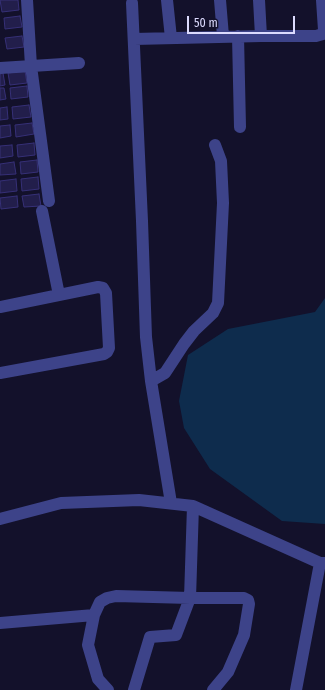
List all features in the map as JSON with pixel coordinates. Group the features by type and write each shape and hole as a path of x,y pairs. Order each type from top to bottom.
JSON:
{"street":[{"path":"27,0 31,66 45,206 59,295"},
{"path":"167,0 171,38"},
{"path":"220,0 223,36"},
{"path":"259,0 261,36"},
{"path":"134,39 223,36 320,36 323,34 324,30 322,0"},
{"path":"132,2 146,338 151,381 171,503"},
{"path":"238,36 240,127"},
{"path":"0,68 79,63"},
{"path":"151,381 164,373 194,331 214,313 218,303 223,196 221,161 215,146"},
{"path":"0,305 98,287 103,288 106,292 109,348 107,352 0,373"},
{"path":"0,519 61,503 139,500 193,506 322,563 296,690"},
{"path":"134,690 150,637 176,635 190,598 193,506"},
{"path":"108,690 98,679 88,645 94,615 100,602 107,598 116,596 244,598 248,600 249,604 244,635 228,672 213,690"},
{"path":"0,623 94,615"}],"water":[{"path":"325,298 325,524 282,521 210,469 184,428 179,401 188,355 228,329 315,312"}],"building":[{"path":"0,0 18,0 19,10 2,12"},
{"path":"20,16 22,27 5,29 4,18"},
{"path":"22,36 24,47 7,49 5,38"},
{"path":"25,71 27,83 10,85 8,73"},
{"path":"3,73 5,85 0,86 0,74"},
{"path":"27,86 28,97 11,99 10,88"},
{"path":"0,88 4,88 6,99 0,100"},
{"path":"29,105 31,117 13,119 12,107"},
{"path":"7,107 8,119 0,120 0,108"},
{"path":"32,123 34,134 16,137 15,125"},
{"path":"10,125 11,136 0,138 0,126"},
{"path":"34,143 35,155 18,157 17,145"},
{"path":"12,145 13,156 0,158 0,146"},
{"path":"37,160 38,172 21,174 20,162"},
{"path":"14,162 16,174 0,175 0,164"},
{"path":"38,177 39,189 22,191 21,179"},
{"path":"16,179 17,191 0,193 0,181"},
{"path":"39,194 41,206 24,207 22,196"},
{"path":"17,196 18,207 1,209 0,198"}]}
